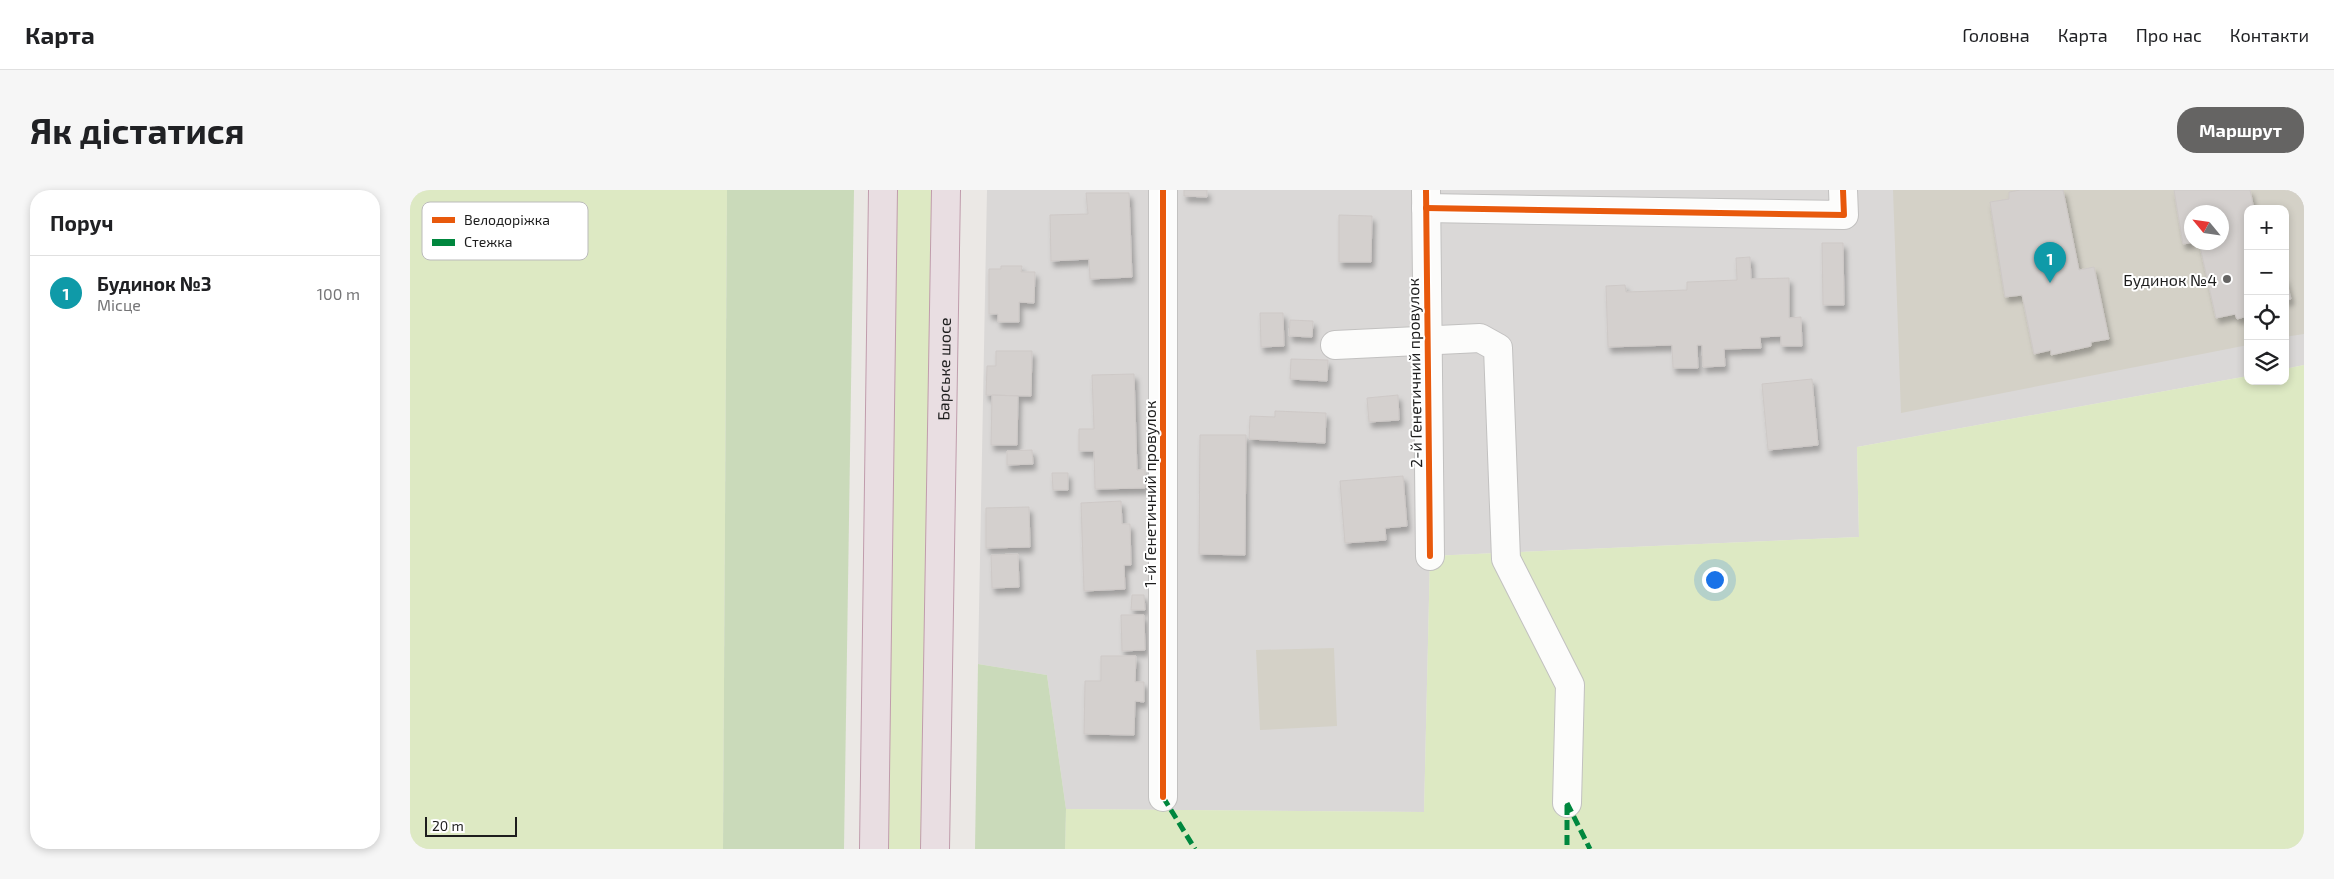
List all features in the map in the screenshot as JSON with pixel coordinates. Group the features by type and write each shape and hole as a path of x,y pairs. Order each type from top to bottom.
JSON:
{"highway":[{"path":"874,849 883,190"},
{"name":"Барське шосе","path":"935,849 946,190"}],"street":[{"name":"1-й Генетичний провулок","path":"1163,190 1163,797"},
{"path":"1426,199 1844,215 1843,190"},
{"name":"2-й Генетичний провулок","path":"1426,199 1426,342 1430,556"},
{"path":"1335,345 1480,338 1498,348 1506,559 1570,685 1567,803"}],"shaded area":[{"path":"987,190 2304,190 2304,365 2289,368 2289,205 2244,205 2244,377 1857,447 1859,537 1430,556 1424,812 1066,809 1047,675 978,664"},
{"path":"1893,190 2304,190 2304,334 2289,336 2289,205 2244,205 2244,346 1901,413"},
{"path":"1334,648 1337,726 1260,730 1256,650"}],"green space":[{"path":"410,190 727,190 723,849 410,849"},
{"path":"727,190 854,190 844,849 723,849"},
{"path":"883,190 946,190 935,849 874,849"},
{"path":"2304,365 2304,849 1065,849 1066,809 1424,812 1430,556 1859,537 1857,447 2244,377 2244,385 2289,385 2289,368"},
{"path":"978,664 1047,675 1066,809 1065,849 975,849"}],"building":[{"path":"1184,190 1207,190 1207,197 1184,196"},
{"path":"2020,190 2063,190 2079,270 2094,267 2109,339 2091,342 2091,346 2051,355 2051,350 2034,354 2022,295 2005,297 1990,202 2009,199 2009,192"},
{"name":"Будинок №4","path":"2174,190 2250,190 2253,205 2244,205 2244,317 2237,319 2235,314 2216,318 2201,250 2229,250 2229,205 2184,205 2183,244"},
{"path":"1086,193 1129,193 1132,277 1090,279 1089,259 1051,261 1050,215 1088,214"},
{"path":"1339,215 1372,216 1371,262 1339,262"},
{"path":"1822,243 1843,243 1844,305 1823,305"},
{"path":"1750,257 1751,279 1789,278 1789,318 1801,317 1802,346 1781,346 1781,336 1760,337 1761,348 1724,349 1725,366 1703,367 1702,345 1697,345 1698,368 1673,368 1672,345 1608,347 1606,286 1625,285 1626,292 1687,290 1687,282 1737,280 1736,258"},
{"path":"1001,266 1022,266 1021,272 1035,272 1034,303 1019,302 1019,322 998,322 998,314 989,314 989,269 1001,269"},
{"path":"1260,313 1283,313 1284,346 1261,347"},
{"path":"1290,320 1313,321 1312,337 1289,336"},
{"path":"996,351 1032,351 1031,396 986,395 987,366 996,366"},
{"path":"1291,359 1328,360 1327,381 1290,379"},
{"path":"1134,374 1137,470 1145,469 1145,488 1095,489 1094,451 1079,451 1079,429 1094,429 1092,375"},
{"path":"1812,379 1818,445 1768,450 1762,384"},
{"path":"992,395 1018,396 1017,445 991,445"},
{"path":"1398,395 1399,420 1369,422 1367,398"},
{"path":"1275,411 1326,413 1325,443 1249,439 1250,416 1275,417"},
{"path":"1200,435 1246,435 1245,555 1199,554"},
{"path":"1032,450 1033,464 1007,465 1007,451"},
{"path":"1052,473 1068,473 1068,490 1053,490"},
{"path":"1403,476 1407,526 1385,528 1386,540 1345,543 1340,481"},
{"path":"1121,501 1122,524 1130,524 1131,565 1124,565 1125,589 1084,591 1081,503"},
{"path":"1029,507 1030,547 986,548 986,508"},
{"path":"1018,554 1019,587 992,588 991,555"},
{"path":"1132,595 1144,595 1145,610 1131,610"},
{"path":"1121,615 1144,615 1145,650 1122,651"},
{"path":"1101,656 1136,656 1135,682 1144,682 1144,702 1135,701 1134,735 1084,734 1085,681 1101,681"}],"marked path":[{"path":"1163,797 1195,849"},
{"path":"1567,803 1590,849"},
{"path":"1567,805 1567,849"}],"cycle path":[{"path":"1163,190 1163,797"},
{"path":"1426,190 1430,556"},
{"path":"1426,208 1844,215 1843,190"}],"place":[{"name":"Будинок №4","path":"2227,279"},
{"name":"Будинок №3","path":"2050,283"}]}
